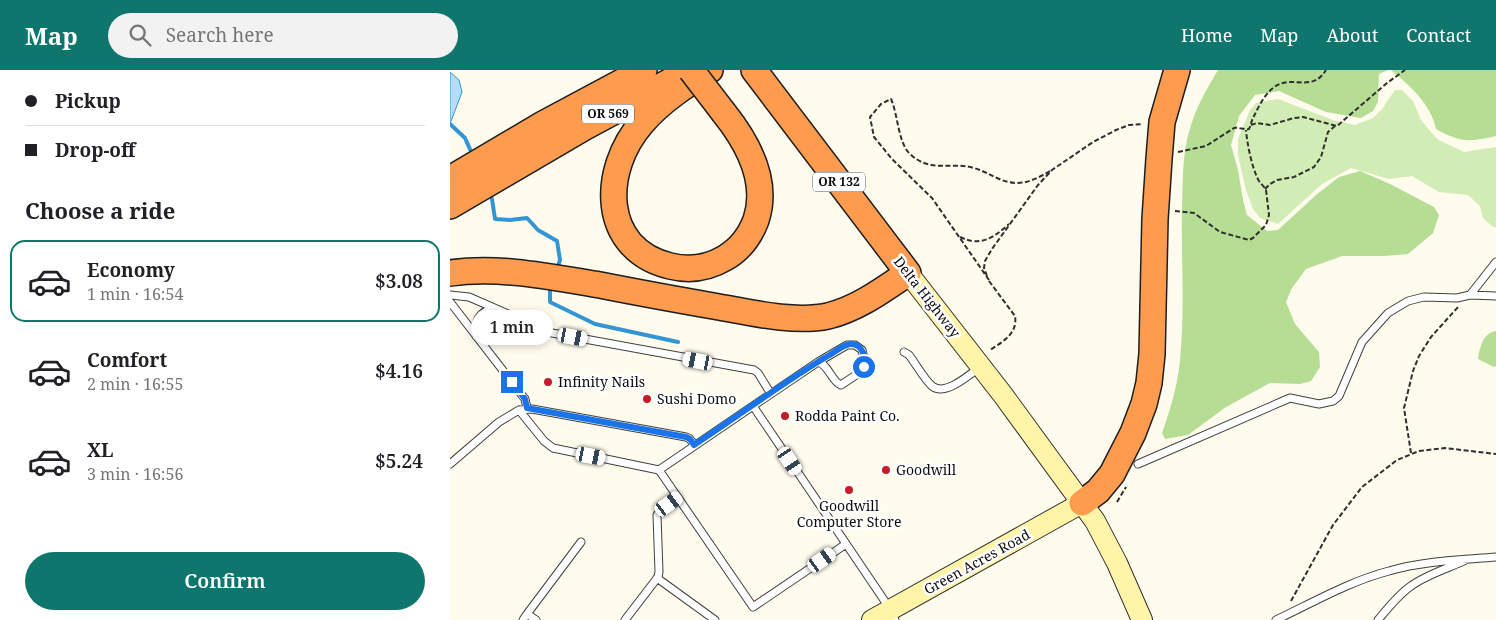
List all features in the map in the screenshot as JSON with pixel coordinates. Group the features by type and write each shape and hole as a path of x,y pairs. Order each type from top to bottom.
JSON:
{"highway":[{"name":"OR 569","path":"456,189 503,146 644,70"},
{"name":"OR 569","path":"456,189 526,161 691,70"},
{"path":"691,70 724,113 747,145 757,172 760,200 754,224 739,248 717,262 706,266 685,269 675,268 647,258 632,244 624,235 619,224 614,210 613,194 617,167 627,144 646,118 673,94 710,70"},
{"name":"Delta Highway","path":"755,70 908,273"},
{"path":"1082,504 1098,491 1112,474 1133,433 1144,404 1149,383 1152,354 1154,219 1162,122 1177,70"},
{"path":"450,273 485,271 544,276 734,310 803,318 828,316 848,309 908,273"}],"street":[{"name":"Delta Highway","path":"908,273 1032,434 1097,524 1117,563 1142,620"},
{"name":"Green Acres Road","path":"872,620 893,615 1082,504"}],"lane":[{"path":"1470,295 1496,262"},
{"path":"450,295 469,298 552,333 754,370 758,373 771,394"},
{"path":"1138,464 1290,398 1319,404 1333,401 1339,396 1362,342 1388,314 1408,300 1424,297 1496,296"},
{"path":"450,302 525,399 527,408"},
{"path":"476,336 476,322 481,314 488,310 498,309"},
{"path":"659,470 818,362 847,345 858,346 862,350 865,362 861,372 842,385 836,382 823,364 818,362"},
{"path":"904,352 909,354 932,386 940,389 952,386 978,363"},
{"path":"753,406 893,615"},
{"path":"450,464 499,422 519,410 527,408 686,437 694,445"},
{"path":"519,410 544,441 553,448 659,470 753,607 846,544"},
{"path":"625,620 657,578 659,572 657,515 678,498"},
{"path":"536,620 525,617 582,542"},
{"path":"1276,620 1367,578 1382,573 1443,561 1496,557"},
{"path":"1378,620 1396,600 1420,580 1468,559"},
{"path":"657,578 714,620"}],"path":[{"path":"1251,125 1264,99 1274,87 1290,82 1308,83 1317,81 1322,78 1326,70"},
{"path":"1265,189 1277,180 1294,176 1314,167 1321,157 1328,132 1405,70"},
{"path":"978,363 1010,336 1016,323 1015,316 932,198 892,159 874,137 870,117 881,104 891,100 903,143 916,160 937,167 961,165 985,172 999,180 1017,183 1031,181 1052,170 1093,142 1116,130 1129,125 1162,122"},
{"path":"1173,211 1194,213 1220,232 1249,240 1253,238 1266,225 1269,215 1265,189 1259,182 1253,167 1247,144 1246,130 1251,125 1257,123 1270,125 1303,117 1335,126"},
{"path":"1176,152 1206,146 1234,128 1238,127 1246,130"},
{"path":"989,280 984,268 984,261 1038,185 1052,170"},
{"path":"958,236 968,241 979,242 987,240 1012,221"},
{"path":"1411,454 1404,408 1419,356 1431,337 1470,295"},
{"path":"1283,616 1333,525 1362,487 1397,460 1419,451 1445,448 1496,454"}],"green space":[{"path":"1218,70 1388,70 1379,74 1378,102 1373,111 1361,118 1326,112 1279,91 1255,95 1239,116 1231,145 1238,170 1243,200 1247,215 1267,231 1278,230 1339,177 1360,171 1434,207 1439,215 1433,233 1408,254 1342,256 1306,269 1292,288 1286,302 1295,324 1319,352 1320,367 1311,381 1300,384 1270,383 1226,407 1188,435 1165,439 1162,433 1176,388 1181,341 1183,303 1182,207 1185,150 1195,115"},
{"path":"1391,70 1496,70 1496,136 1465,140 1452,137 1436,129 1430,111 1419,96"},
{"path":"1395,90 1402,90 1413,101 1421,120 1437,139 1464,152 1496,147 1496,227 1493,227 1483,218 1480,206 1468,195 1439,192 1412,176 1389,179 1351,168 1322,184 1278,224 1260,218 1253,209 1246,190 1238,155 1238,139 1250,110 1256,103 1278,99 1333,120 1355,125 1373,118 1382,109"},
{"path":"1496,331 1496,366 1494,367 1478,359 1481,345 1485,338"}],"water":[{"path":"450,72 459,80 462,92 450,124"}],"waterway":[{"path":"450,124 465,138 473,156"},
{"path":"489,192 495,219 527,218 538,230 557,241 560,260 557,269"},
{"path":"551,285 550,302 595,324 678,342"}],"place":[{"name":"Infinity Nails","path":"548,382"},
{"name":"Sushi Domo","path":"647,399"},
{"name":"Rodda Paint Co.","path":"785,416"},
{"name":"Goodwill","path":"886,470"},
{"name":"Goodwill Computer Store","path":"849,490"}],"route":[{"path":"512,382 525,399 527,408 686,437 694,445 818,362 847,345 856,345 862,350 865,360 864,367"}]}
